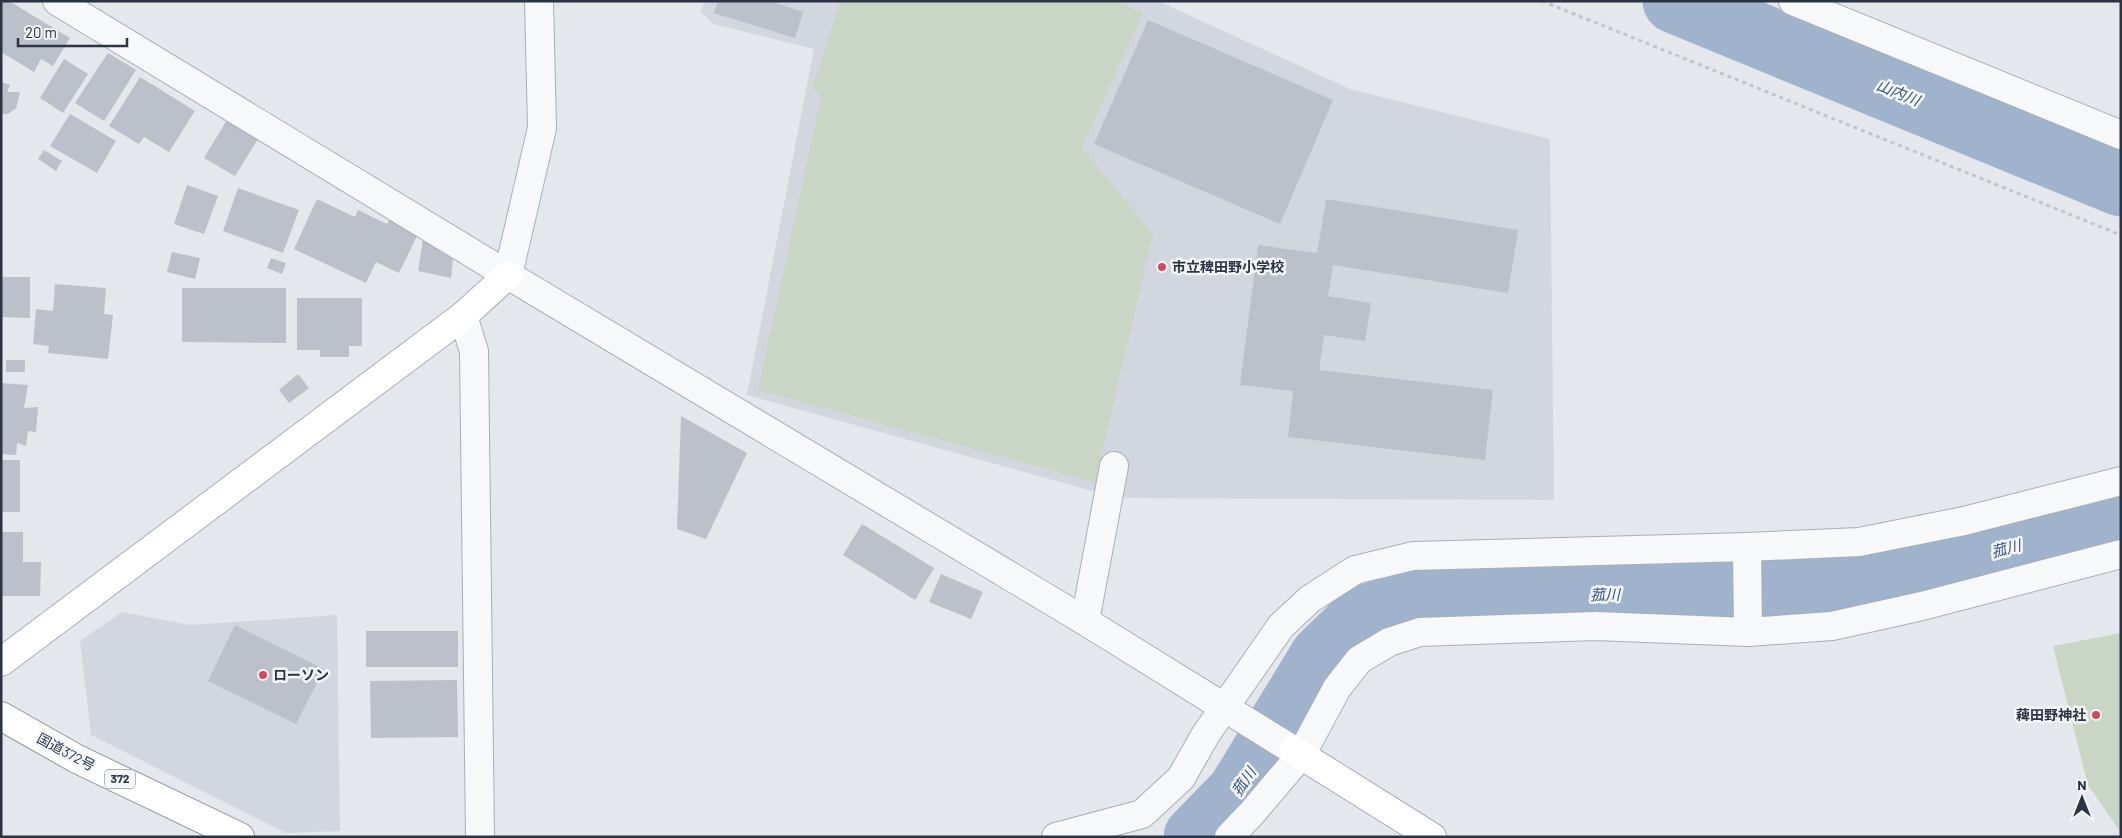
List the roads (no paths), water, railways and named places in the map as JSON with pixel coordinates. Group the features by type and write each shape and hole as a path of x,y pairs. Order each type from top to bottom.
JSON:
{"main road":[{"path":"1,662 463,316 508,275"},
{"name":"国道372号","path":"1,716 77,759 240,837"},
{"path":"1297,753 1432,837"}],"street":[{"path":"57,1 508,275 1086,621 1297,753"},
{"path":"508,275 542,128 539,1"},
{"path":"1793,1 2121,135"},
{"path":"463,316 474,351 480,837"},
{"path":"1086,621 1114,466"},
{"path":"1056,837 1142,814 1181,778 1206,734 1234,713 1281,626 1310,599 1355,570 1414,556 1859,542 1964,521 2121,481"},
{"path":"1747,547 1748,632"},
{"path":"1229,837 1251,814 1297,753 1337,688 1359,660 1389,642 1420,632 1595,626 1748,632 1832,626 1922,606 2121,554"}],"waterway":[{"name":"山内川","path":"1675,1 2121,184"},
{"name":"菰川","path":"1196,837 1239,793 1322,657 1361,619 1423,597 1766,593 1888,579 2121,521"}],"place":[{"name":"市立稗田野小学校","path":"1162,267"},
{"name":"ローソン","path":"263,675"},
{"name":"薭田野神社","path":"2096,715"}]}
